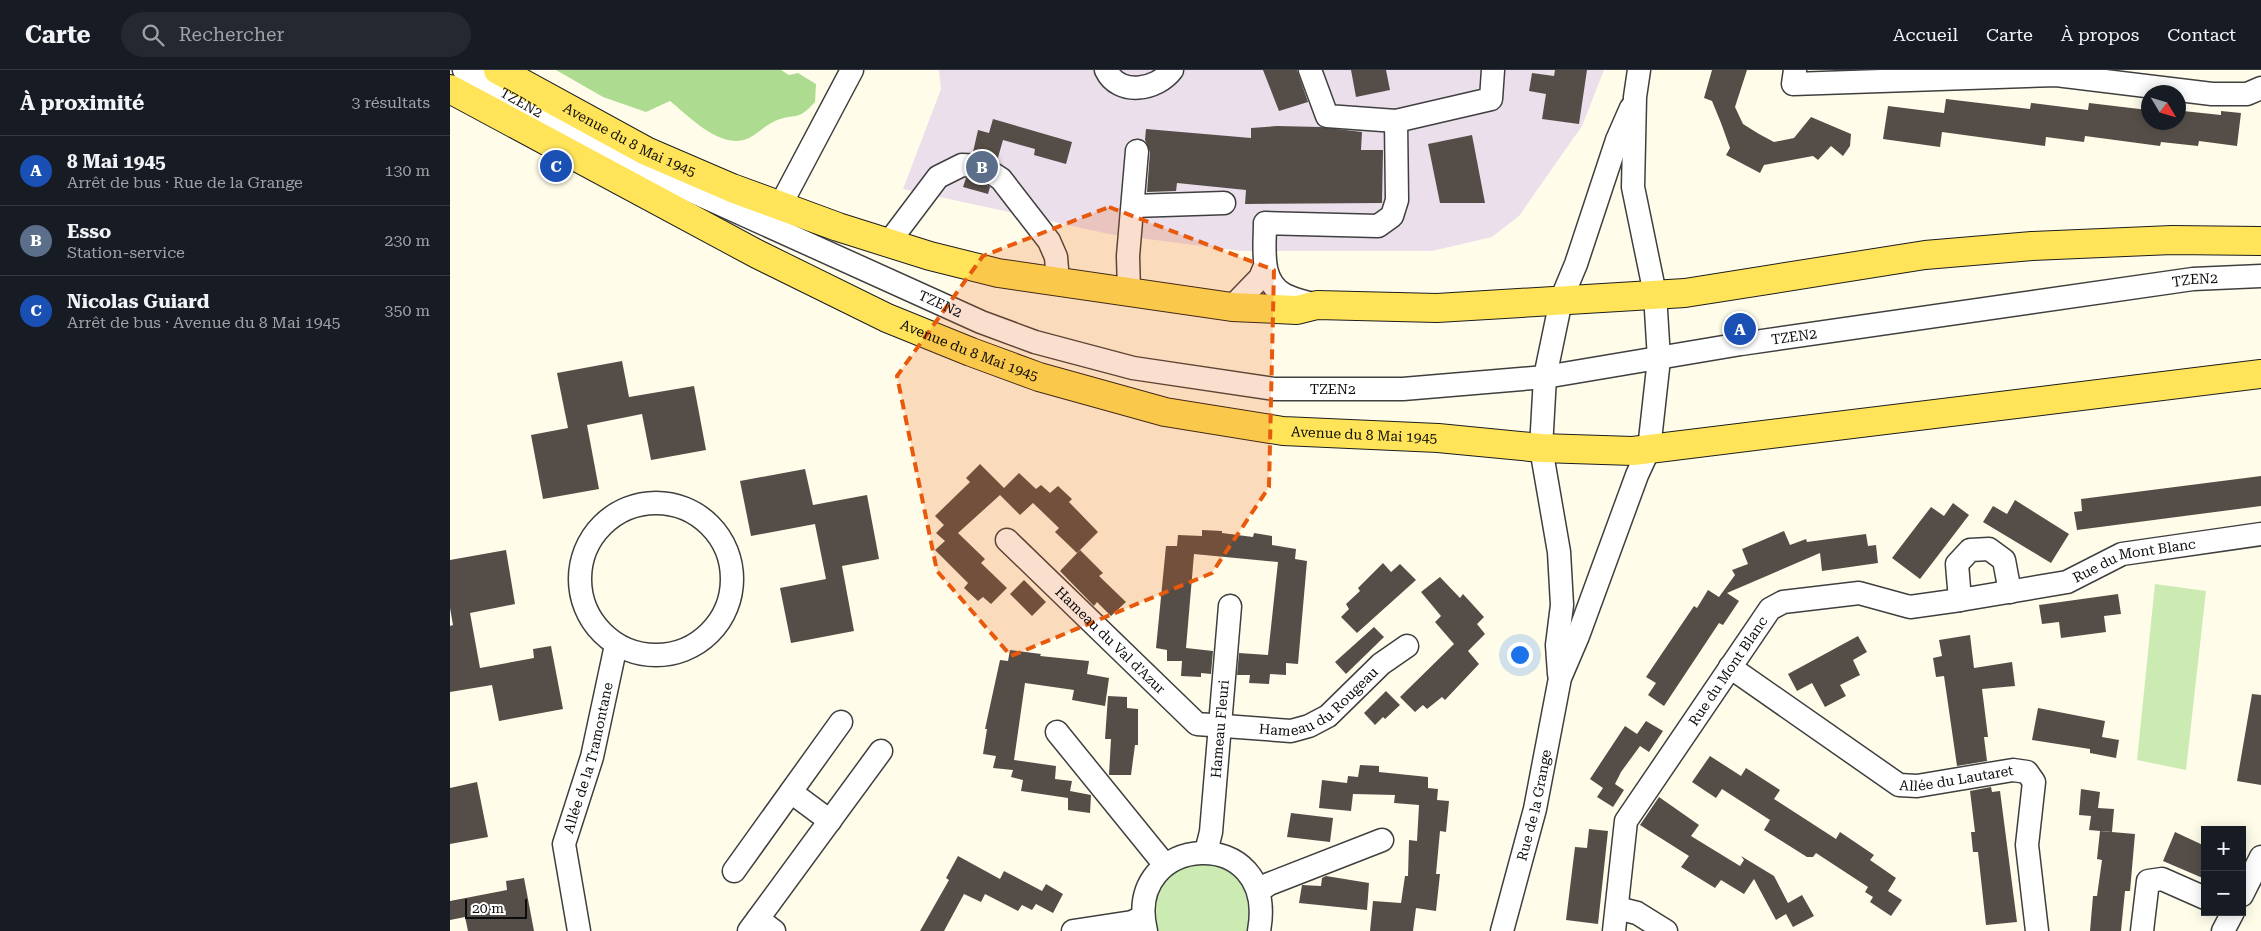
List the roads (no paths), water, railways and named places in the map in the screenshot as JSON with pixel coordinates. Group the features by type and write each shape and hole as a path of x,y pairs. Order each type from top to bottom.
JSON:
{"main road":[{"name":"Avenue du 8 Mai 1945","path":"498,70 646,151 732,188 780,206 889,242 980,269 1232,307 1297,310 1317,305 1437,308 1685,293 1934,254 2172,240 2261,241"},
{"name":"Avenue du 8 Mai 1945","path":"450,89 757,254 887,318 1039,377 1165,412 1283,431 1438,438 1541,448 1633,451 2187,381 2261,374"}],"street":[{"name":"TZEN2","path":"464,70 625,160 980,322 1035,342 1133,368 1274,389 1403,389 1545,377 1751,343 2193,279 2261,276"},
{"path":"780,206 852,70"},
{"path":"1106,70 1108,75 1123,86 1141,89 1158,84 1172,70"},
{"path":"1310,70 1327,116 1396,121 1492,99 1494,70"},
{"path":"1635,98 1639,70"},
{"path":"1789,84 2056,75 2212,94 2247,94 2261,88"},
{"name":"Rue de la Grange","path":"1502,931 1535,808 1560,678 1578,636 1637,475 1649,449 1659,359 1655,294 1633,187 1635,98"},
{"name":"Rue de la Grange","path":"1560,678 1557,645 1562,605 1559,552 1541,448 1545,377 1560,300 1576,264 1616,140 1635,98"},
{"path":"1317,305 1285,295 1271,284 1265,266 1265,223 1378,226 1392,216 1397,200 1396,121"},
{"path":"1129,292 1128,256 1137,151"},
{"path":"889,242 938,177 962,165 981,166 1001,179 1049,241 1056,257 1058,281"},
{"path":"1133,206 1224,204"},
{"path":"1232,307 1260,278 1265,266"},
{"path":"667,502 695,512 717,532 730,560 732,589 722,618 702,640 675,653 645,655 616,645 594,625 581,598 580,568 589,539 610,517 637,504 667,502"},
{"name":"Rue du Mont Blanc","path":"1614,931 1626,821 1770,610 1783,602 1859,593 1910,607 1960,600 2068,582 2122,554 2261,534"},
{"name":"Hameau du Val d'Azur","path":"1007,540 1197,724 1221,726"},
{"path":"1960,600 1958,564 1970,550 1989,550 2004,560 2010,592"},
{"name":"Hameau Fleuri","path":"1206,852 1211,832 1230,606"},
{"name":"Allée de la Tramontane","path":"579,931 564,844 592,757 616,645"},
{"name":"Hameau du Rougeau","path":"1221,726 1291,731 1309,726 1328,716 1381,664 1407,646"},
{"name":"Allée du Lautaret","path":"1730,667 1899,785 1917,786 2013,770 2026,772 2034,782 2026,845 2037,931"},
{"path":"734,871 842,722"},
{"path":"1057,732 1165,865"},
{"path":"760,927 830,820 880,750"},
{"path":"791,792 830,820"},
{"path":"1259,891 1269,884 1382,840"},
{"path":"1073,931 1132,922 1144,924 1146,893 1152,880 1165,865 1178,857 1206,852 1223,856 1238,864 1251,876 1259,891 1263,912 1260,931"},
{"path":"2246,887 2261,858"},
{"path":"2142,931 2148,881 2162,879 2201,896"},
{"path":"1617,908 1637,913 1666,931"},
{"path":"2223,931 2232,916"}],"place":[{"name":"Nicolas Guiard","path":"556,166"},
{"name":"Esso","path":"982,167"},
{"name":"8 Mai 1945","path":"1740,329"}]}
